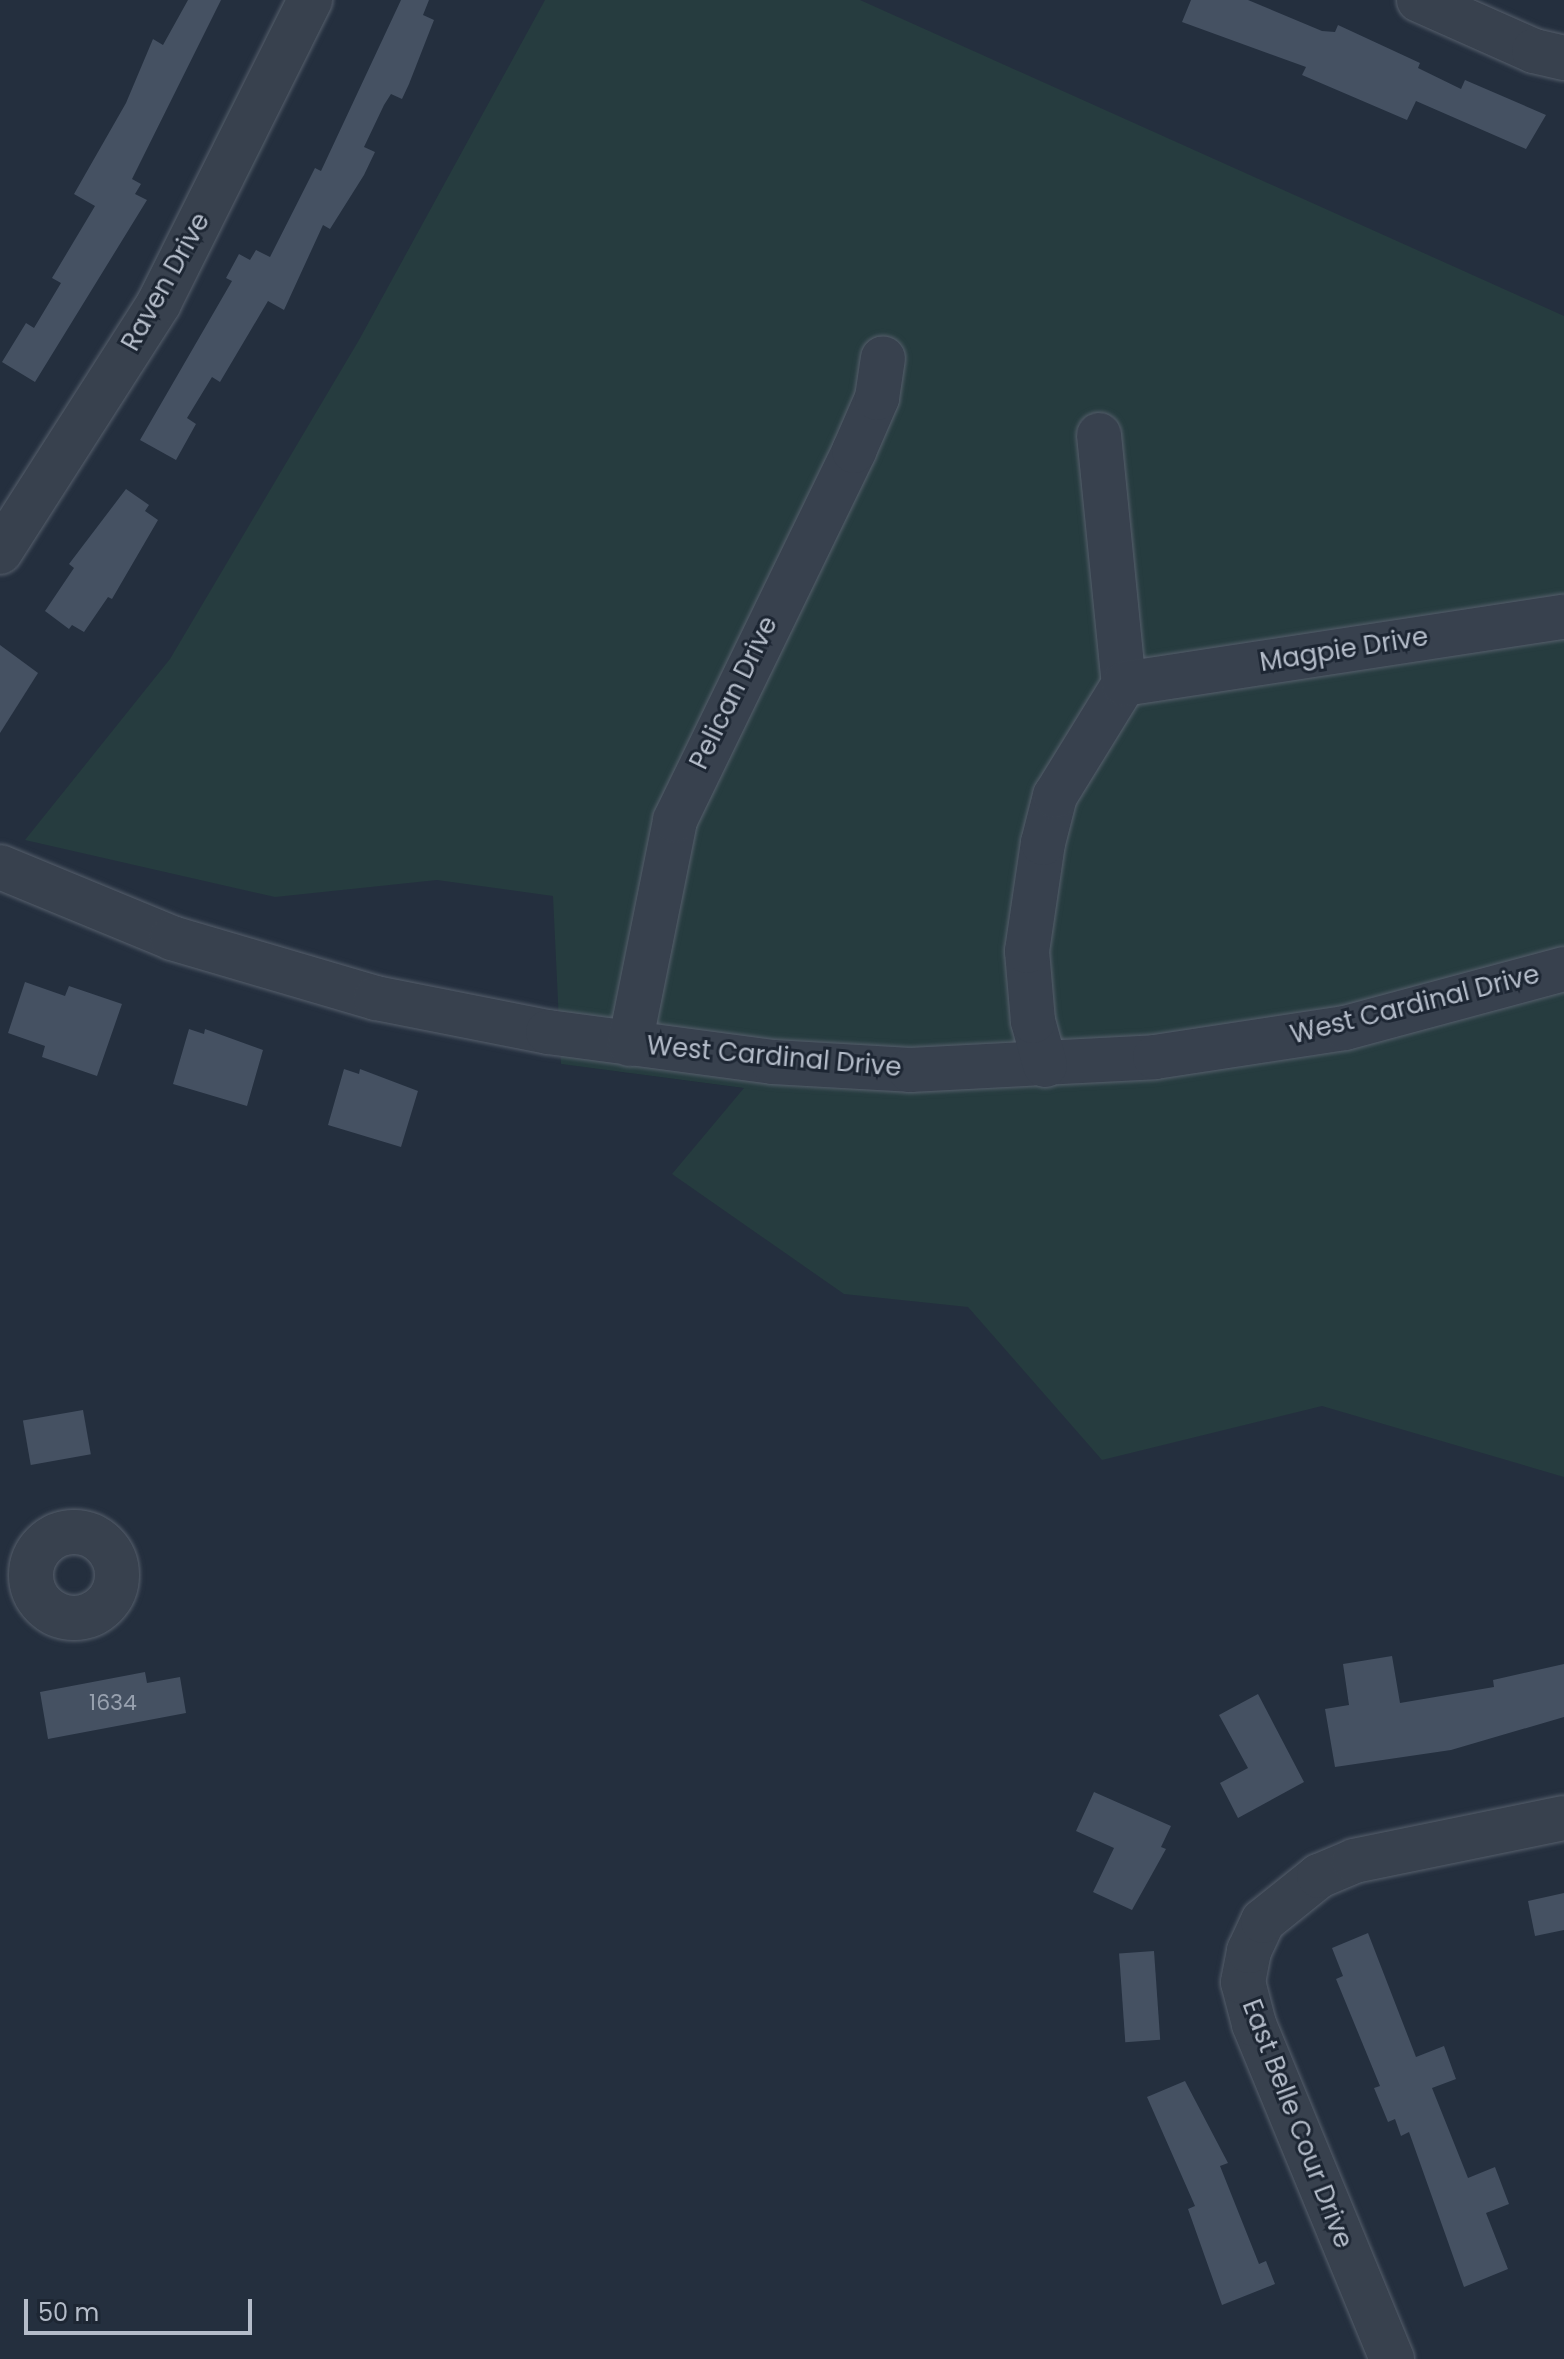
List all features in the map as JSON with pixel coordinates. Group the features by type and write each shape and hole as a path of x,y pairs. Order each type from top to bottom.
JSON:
{"street":[{"name":"Raven Drive","path":"0,552 159,303 310,0"},
{"path":"1419,0 1534,51 1564,58"},
{"name":"Pelican Drive","path":"630,1044 675,820 854,451 877,398 883,358"},
{"path":"1045,1065 1033,1021 1027,951 1043,843 1055,796 1124,684 1099,435"},
{"name":"Magpie Drive","path":"1124,684 1564,617"},
{"name":"West Cardinal Drive","path":"0,867 172,938 376,998 630,1044 773,1062 910,1070 1155,1057 1345,1028 1564,969"},
{"name":"East Belle Cour Drive","path":"1392,2359 1254,2024 1243,1982 1249,1951 1263,1921 1319,1876 1354,1861 1564,1818"}],"green space":[{"path":"545,0 860,0 1564,316 1564,1477 1322,1406 1102,1460 968,1307 844,1294 672,1174 744,1088 561,1064 553,896 437,880 275,897 25,840 170,659 359,340"}],"building":[{"path":"188,0 221,0 132,179 141,184 135,194 147,200 35,382 2,362 26,323 34,328 61,283 52,278 95,206 74,194 126,103 153,39 163,45"},
{"path":"401,0 429,0 423,15 434,20 402,99 391,94 384,105 364,147 375,152 364,175 330,229 323,225 284,310 268,301 220,382 212,377 187,418 196,424 176,460 140,440 232,281 226,278 239,254 250,260 256,250 270,257 315,168 321,171"},
{"path":"1191,0 1248,0 1322,31 1335,32 1338,25 1420,63 1418,68 1461,89 1465,80 1546,115 1526,149 1416,101 1407,120 1302,75 1306,67 1182,22"},
{"path":"126,489 149,505 145,511 158,520 112,599 108,597 84,632 72,625 69,629 45,611 74,568 69,564"},
{"path":"0,645 38,673 0,733"},
{"path":"25,982 65,996 69,986 122,1004 97,1076 42,1057 45,1046 8,1033"},
{"path":"189,1029 204,1034 205,1029 263,1050 247,1106 173,1084"},
{"path":"344,1069 359,1074 360,1069 418,1091 401,1147 328,1125"},
{"path":"83,1410 91,1454 31,1465 23,1421"},
{"path":"1392,1656 1400,1703 1494,1687 1493,1680 1564,1664 1564,1717 1451,1750 1335,1767 1325,1709 1349,1705 1343,1664"},
{"path":"145,1672 147,1683 180,1677 186,1713 48,1739 40,1692"},
{"path":"1258,1694 1304,1782 1238,1818 1220,1783 1248,1768 1219,1715"},
{"path":"1094,1792 1171,1826 1161,1847 1166,1849 1132,1910 1093,1892 1114,1848 1076,1831"},
{"path":"1564,1893 1564,1930 1535,1936 1528,1901"},
{"path":"1368,1933 1416,2057 1444,2046 1456,2079 1432,2088 1468,2178 1495,2167 1509,2204 1486,2213 1508,2269 1464,2287 1409,2132 1401,2136 1395,2119 1388,2122 1374,2088 1380,2086 1336,1979 1343,1976 1332,1948"},
{"path":"1154,1951 1160,2040 1125,2042 1119,1953"},
{"path":"1185,2081 1228,2163 1220,2166 1259,2264 1266,2261 1275,2284 1222,2305 1188,2209 1195,2206 1147,2097"}]}
